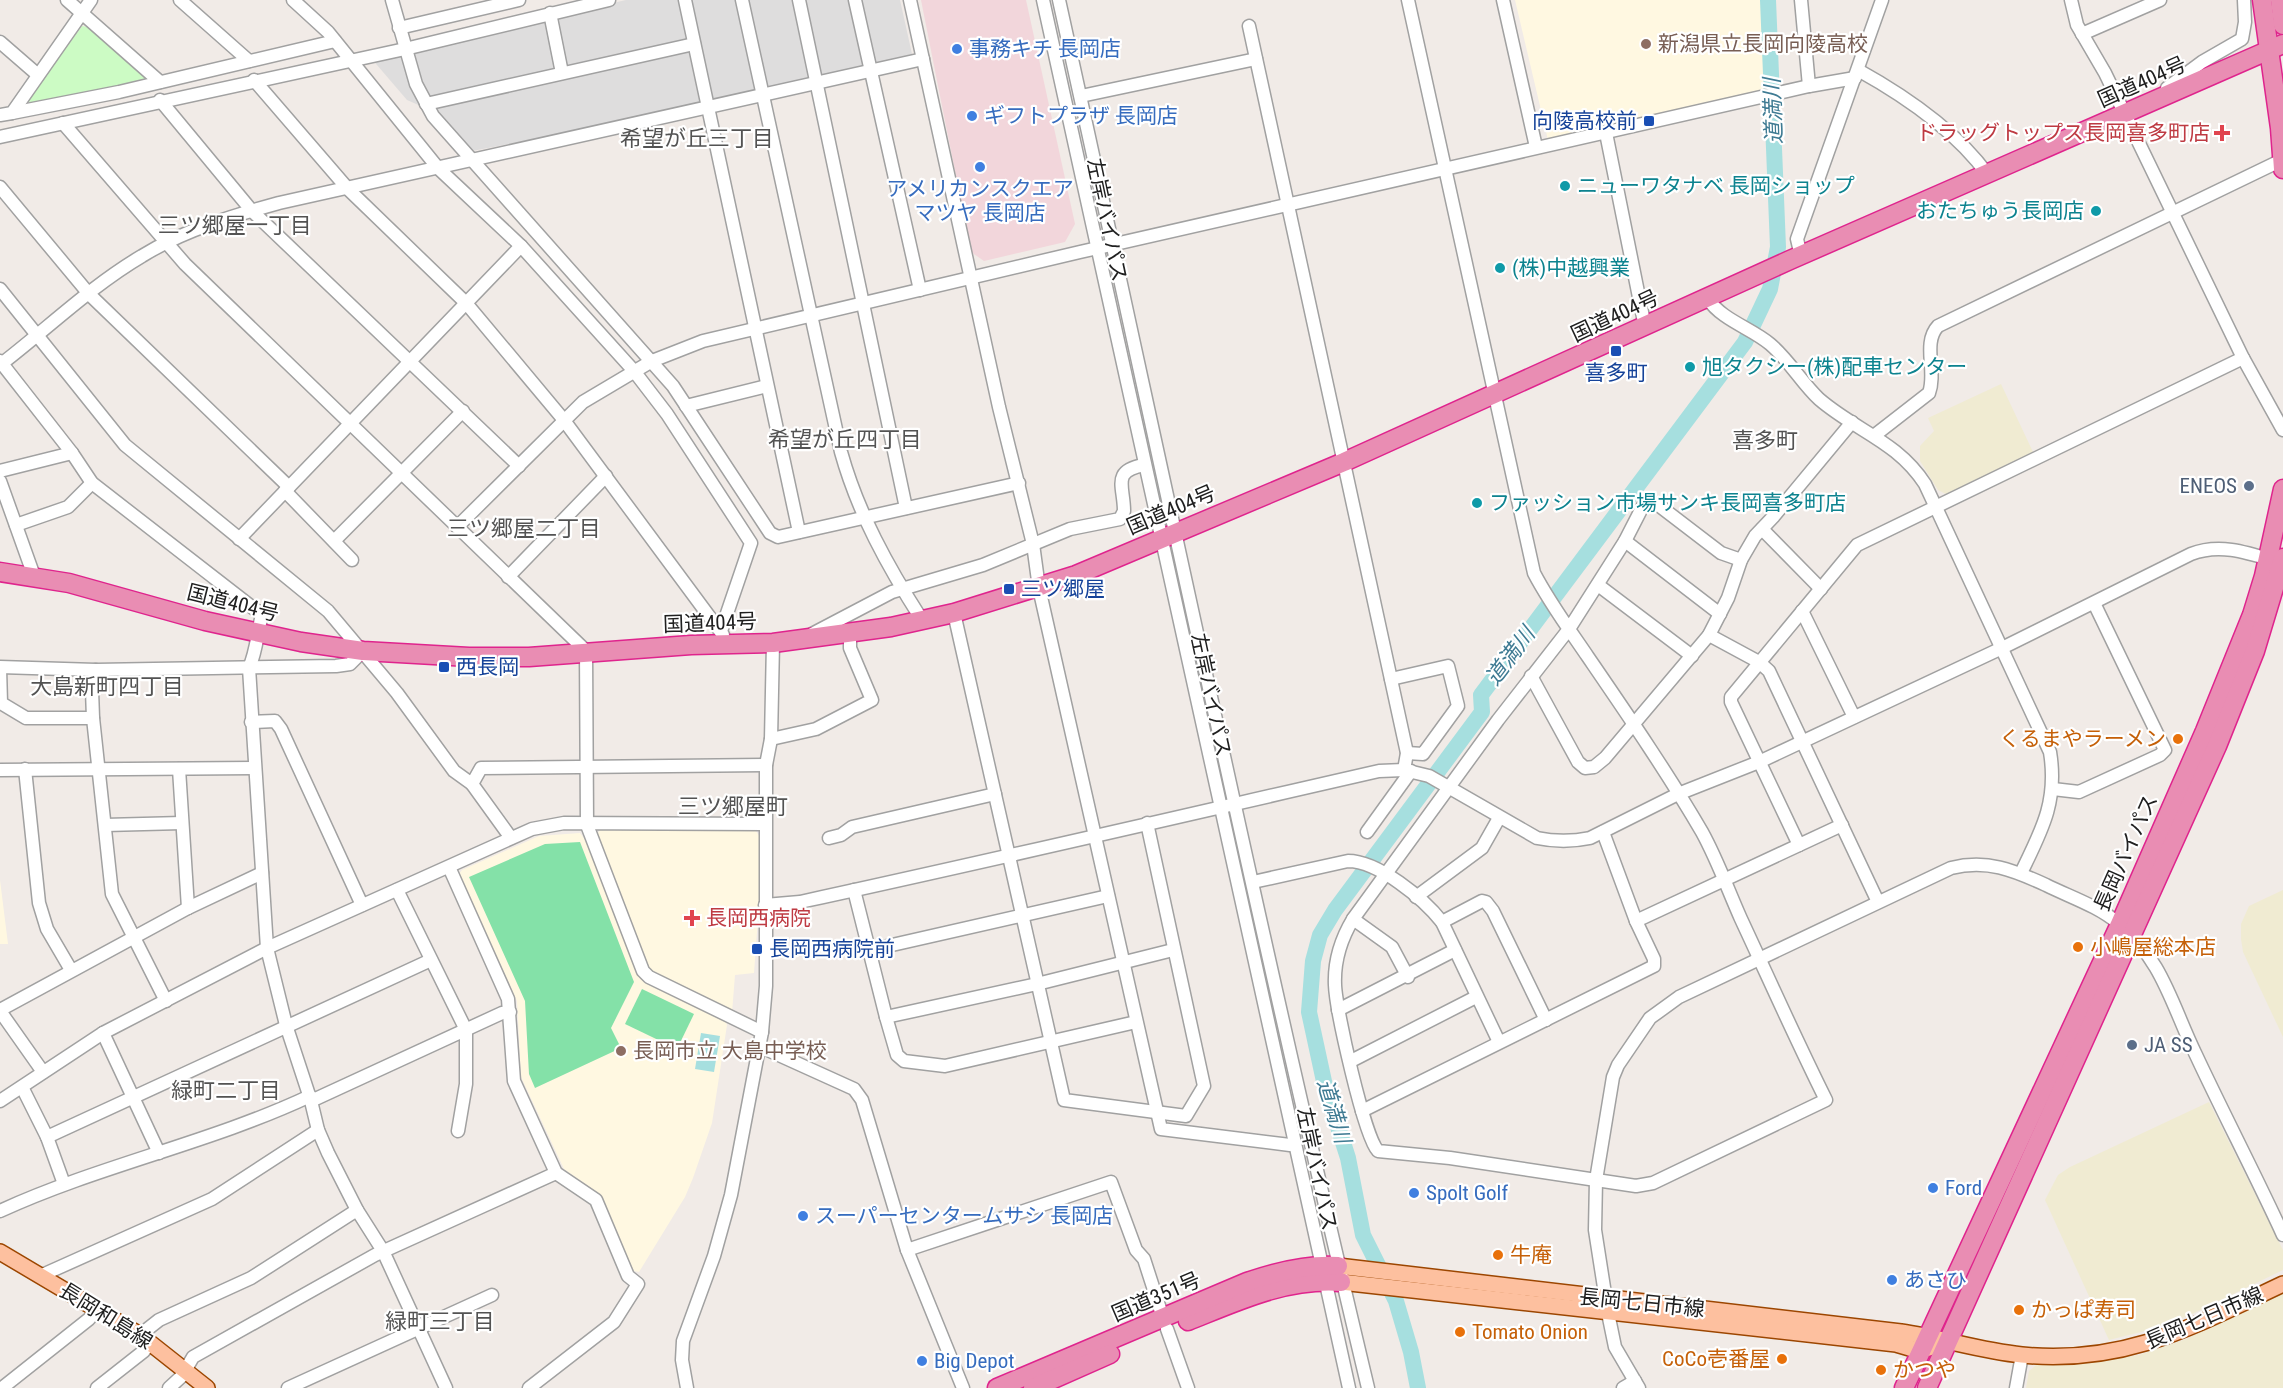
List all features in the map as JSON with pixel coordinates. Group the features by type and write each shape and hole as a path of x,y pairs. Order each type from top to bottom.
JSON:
{"highway":[{"path":"2280,0 2283,25"},
{"path":"2263,7 2276,47 2283,169"},
{"path":"2168,95 2253,46 2257,42 2263,7"},
{"name":"国道404号","path":"0,572 69,583 257,634 363,651 529,657 724,638 773,643 850,633 954,613 1039,588 1344,462 1796,258 2276,47"},
{"name":"長岡バイパス","path":"1904,1388 1932,1343 2238,694 2268,613 2279,560 2283,489"},
{"name":"国道351号","path":"997,1388 1165,1324 1265,1276 1331,1273"},
{"path":"1033,1388 1165,1324"},
{"name":"長岡バイパス","path":"1927,1388 1932,1343"}],"main road":[{"name":"長岡和島線","path":"0,1252 98,1308 145,1339 207,1388"},
{"name":"長岡七日市線","path":"1331,1273 1363,1268 1607,1305 1896,1344 1932,1343 2022,1355 2079,1356 2150,1343 2187,1330 2283,1284"},
{"name":"長岡七日市線","path":"1331,1273 1370,1284 1607,1305"}],"street":[{"path":"67,0 160,82"},
{"path":"6,114 38,75 91,0"},
{"path":"180,0 249,61"},
{"path":"293,0 335,41 438,168 686,406 770,533 778,537 1019,483"},
{"path":"392,0 416,84 426,104 439,123 643,366 667,414 751,543 724,638"},
{"path":"399,28 497,2 519,0"},
{"path":"0,136 405,49 609,0"},
{"path":"685,0 799,532"},
{"path":"742,0 809,315 841,452 865,518 902,589 922,620"},
{"path":"799,0 906,508"},
{"path":"855,0 920,290"},
{"path":"910,0 999,407 1033,544 1039,588 1161,1129 1290,1145"},
{"name":"左岸バイパス","path":"1043,0 1144,465 1169,535 1236,804 1331,1273 1349,1388"},
{"name":"左岸バイパス","path":"1059,0 1112,245 1221,806 1331,1273 1368,1388"},
{"path":"1408,0 1494,396 1510,453 1534,573 1547,596 1567,625 1633,725 1703,833 1826,1100 1653,1183 1636,1186 1450,1158 1378,1151 1362,1111 1338,1010 1335,986 1338,957 1353,919 1445,785 1531,676 1567,625 1598,585 1625,541 1645,502 1651,502 1721,553 1741,560"},
{"path":"1503,0 1536,147"},
{"path":"1801,0 1809,86"},
{"path":"1796,258 1797,239 1882,0"},
{"path":"2071,0 2077,25 2126,113 2243,358 2283,430"},
{"path":"2082,34 2160,0"},
{"path":"2144,104 2202,62 2242,39 2245,22 2244,0"},
{"path":"550,13 562,73"},
{"path":"1249,26 1410,771 1367,832"},
{"path":"6,114 160,82 335,41"},
{"path":"0,42 38,75"},
{"path":"426,104 694,44"},
{"path":"446,1388 383,1251 357,1210 318,1130 311,1098 286,1025 267,948 249,668 257,651 257,634 262,615 92,483 72,453 1,363 122,269 165,244 252,210 923,59"},
{"path":"1081,96 1256,59"},
{"path":"457,528 563,419 601,390 643,366 703,341 1096,248 1445,170 1536,147 1606,134 1856,74 1893,89 1966,149 1988,175"},
{"path":"254,80 348,189 466,303 563,419 724,638"},
{"path":"160,100 252,210 519,466"},
{"path":"63,123 165,244 586,651 587,825 643,971 648,976 762,1032"},
{"path":"1606,134 1645,327"},
{"path":"1875,435 1929,393 1932,385 1931,339 1932,332 1938,326 2282,160"},
{"path":"0,187 89,294 287,489 352,560"},
{"path":"239,539 521,246"},
{"path":"0,288 124,445 328,611 363,651 454,771 472,784 511,838"},
{"path":"1708,298 1715,308 1777,351 1820,399 1875,435 1917,471 1936,505 2044,734 2050,752 2053,789 2045,823 2021,873"},
{"path":"1799,845 1731,702 1731,697 1857,545 2243,358"},
{"path":"686,406 767,386"},
{"path":"334,541 463,411"},
{"path":"1531,676 1578,762 1585,768 1594,767 1605,758 1709,635 1720,614 1741,560 1755,536 1852,422"},
{"path":"0,471 72,453"},
{"path":"803,638 902,589 983,565 1070,529 1119,519 1124,511 1121,483 1123,474 1129,468 1144,465"},
{"path":"508,577 606,476"},
{"path":"0,481 34,576"},
{"path":"16,525 68,507 92,483"},
{"path":"1762,529 1821,589"},
{"path":"1625,541 1720,614"},
{"path":"765,905 800,902 1380,771 1410,771 1445,785 1537,838 1555,842 1576,841 1603,832 1678,794 1759,762 2002,648 2191,554 2212,547 2279,560"},
{"path":"1598,585 1692,656"},
{"path":"2053,789 2079,792 2160,755 2165,750 2094,603"},
{"path":"1802,611 1854,717"},
{"path":"954,613 1064,1100 1186,1116 1204,1086 1147,823"},
{"path":"771,739 816,729 872,700 850,648 850,633"},
{"path":"1709,635 1759,662 1769,671 1878,902"},
{"path":"687,1388 682,1360 683,1341 714,1256 731,1195 762,1032 766,986 766,765 771,739 773,643"},
{"path":"93,718 26,718 1,703 0,668 96,670 336,666 350,664 363,651"},
{"path":"1391,679 1448,666 1458,706 1423,754 1407,753"},
{"path":"96,670 92,690 93,718 112,894 166,1001"},
{"path":"251,722 275,722 280,729 362,905"},
{"path":"472,784 481,768 587,765 766,765"},
{"path":"0,770 254,768"},
{"path":"178,769 189,908"},
{"path":"25,770 39,903 47,929 71,970"},
{"path":"829,838 841,835 852,827 995,794"},
{"path":"1416,897 1482,848 1499,818"},
{"path":"0,1101 103,1033 267,948 541,826 564,823 587,825 765,824"},
{"path":"105,825 182,824"},
{"path":"1636,921 1842,825"},
{"path":"1362,1111 1654,966 1654,959 1636,921 1603,832"},
{"path":"1253,882 1348,861 1360,861 1384,873 1416,897 1442,921 1499,1042"},
{"path":"1623,1388 1637,1384 1615,1347 1595,1230 1596,1180 1613,1077 1633,1040 1665,1006 1878,902 1951,868 1971,863 1999,866 2021,873 2106,914 2125,930 2149,956 2167,984 2192,1047 2283,1235"},
{"path":"450,867 508,999 514,1081 556,1173 596,1200 628,1276 638,1284 614,1322 529,1388"},
{"path":"43,1072 0,1010 189,908 262,873"},
{"path":"397,890 465,1030 466,1084 458,1131"},
{"path":"854,890 897,1055 904,1061 936,1065 1136,1022"},
{"path":"870,951 1108,896"},
{"path":"1442,921 1482,901 1490,905 1546,1020"},
{"path":"1353,919 1392,947 1408,977"},
{"path":"886,1017 1037,984 1173,950"},
{"path":"1338,1010 1408,977 1455,950"},
{"path":"47,1137 133,1095 431,960"},
{"path":"1351,1061 1476,997"},
{"path":"0,1211 64,1184 268,1116 501,1013 510,1012"},
{"path":"103,1033 159,1153"},
{"path":"759,1046 854,1089 861,1100 907,1250 963,1388"},
{"path":"22,1087 47,1137 64,1184"},
{"path":"40,1276 212,1199 318,1130"},
{"path":"169,1388 193,1357 383,1251 556,1173"},
{"path":"907,1250 1111,1182 1136,1250 1144,1259 1188,1388"},
{"path":"97,1388 144,1351 145,1339 159,1320 251,1278 357,1210"},
{"path":"288,1388 492,1295"},
{"path":"2,1388 89,1319 98,1308"},
{"path":"2016,1388 2022,1355"}],"shaded area":[{"path":"626,0 900,0 912,54 699,107 472,151 439,114 407,100 371,58"},
{"path":"921,0 1026,0 1075,224 1065,242 984,261 971,252"},
{"name":"新潟県立長岡向陵高校","path":"1515,0 1765,0 1770,89 1548,140"},
{"path":"2001,384 2033,452 1946,494 1938,490 1920,461 1920,446 1934,431 1928,418"},
{"name":"長岡西病院","path":"600,830 756,831 760,837 759,904 754,973 735,975 732,1013 650,972 645,965 596,836"},
{"name":"長岡市立 大島中学校","path":"580,833 586,841 640,979 725,1020 727,1025 712,1123 693,1178 685,1197 639,1272 634,1271 597,1192 564,1169 521,1077 517,1001 459,874 462,870 539,836"},
{"path":"0,880 8,944 0,944"},
{"path":"2283,890 2283,1037 2243,952 2241,924 2249,906"},
{"path":"2209,1102 2283,1250 2283,1270 2190,1315 2157,1328 2109,1340 2045,1200 2058,1175 2070,1167"},
{"path":"2283,1292 2283,1388 2026,1388 2029,1371 2039,1363 2084,1363 2139,1355 2186,1339"}],"green space":[{"path":"82,26 87,27 151,79 32,105 28,100"},
{"path":"580,842 634,982 611,1028 621,1048 535,1088 529,1074 525,1001 469,877 545,844"},
{"path":"642,989 694,1014 677,1049 625,1024"}],"water":[{"path":"701,1033 720,1036 714,1072 695,1069"}],"waterway":[{"name":"道満川","path":"1418,1388 1411,1352 1396,1301 1363,1235 1348,1158 1325,1086 1309,1012 1313,961 1320,935 1335,910 1482,712 1481,695 1745,342 1770,289 1778,247 1768,0"}],"place":[{"name":"新潟県立長岡向陵高校","path":"1646,44"},
{"name":"事務キチ 長岡店","path":"957,49"},
{"name":"ギフトプラザ 長岡店","path":"972,116"},
{"name":"向陵高校前","path":"1649,121"},
{"name":"ドラッグトップス長岡喜多町店","path":"2222,133"},
{"name":"アメリカンスクエア マツヤ 長岡店","path":"980,167"},
{"name":"ニューワタナベ 長岡ショップ","path":"1565,186"},
{"name":"おたちゅう長岡店","path":"2096,211"},
{"name":"(株)中越興業","path":"1500,268"},
{"name":"喜多町","path":"1616,351"},
{"name":"旭タクシー(株)配車センター","path":"1690,367"},
{"name":"ENEOS","path":"2249,486"},
{"name":"ファッション市場サンキ長岡喜多町店","path":"1477,503"},
{"name":"三ツ郷屋","path":"1009,589"},
{"name":"西長岡","path":"444,667"},
{"name":"くるまやラーメン","path":"2178,739"},
{"name":"長岡西病院","path":"692,918"},
{"name":"小嶋屋総本店","path":"2078,947"},
{"name":"長岡西病院前","path":"757,949"},
{"name":"JA SS","path":"2132,1045"},
{"name":"長岡市立 大島中学校","path":"621,1051"},
{"name":"Ford","path":"1933,1188"},
{"name":"Spolt Golf","path":"1414,1193"},
{"name":"スーパーセンタームサシ 長岡店","path":"803,1216"},
{"name":"牛庵","path":"1498,1255"},
{"name":"あさひ","path":"1892,1280"},
{"name":"かっぱ寿司","path":"2019,1310"},
{"name":"Tomato Onion","path":"1460,1332"},
{"name":"CoCo壱番屋","path":"1782,1359"},
{"name":"Big Depot","path":"922,1361"},
{"name":"かつや","path":"1881,1370"}],"district":[{"name":"希望が丘三丁目","path":"697,138"},
{"name":"三ツ郷屋一丁目","path":"235,225"},
{"name":"希望が丘四丁目","path":"845,439"},
{"name":"喜多町","path":"1765,440"},
{"name":"三ツ郷屋二丁目","path":"524,528"},
{"name":"大島新町四丁目","path":"107,686"},
{"name":"三ツ郷屋町","path":"733,806"},
{"name":"緑町二丁目","path":"226,1090"},
{"name":"緑町三丁目","path":"440,1321"}]}
